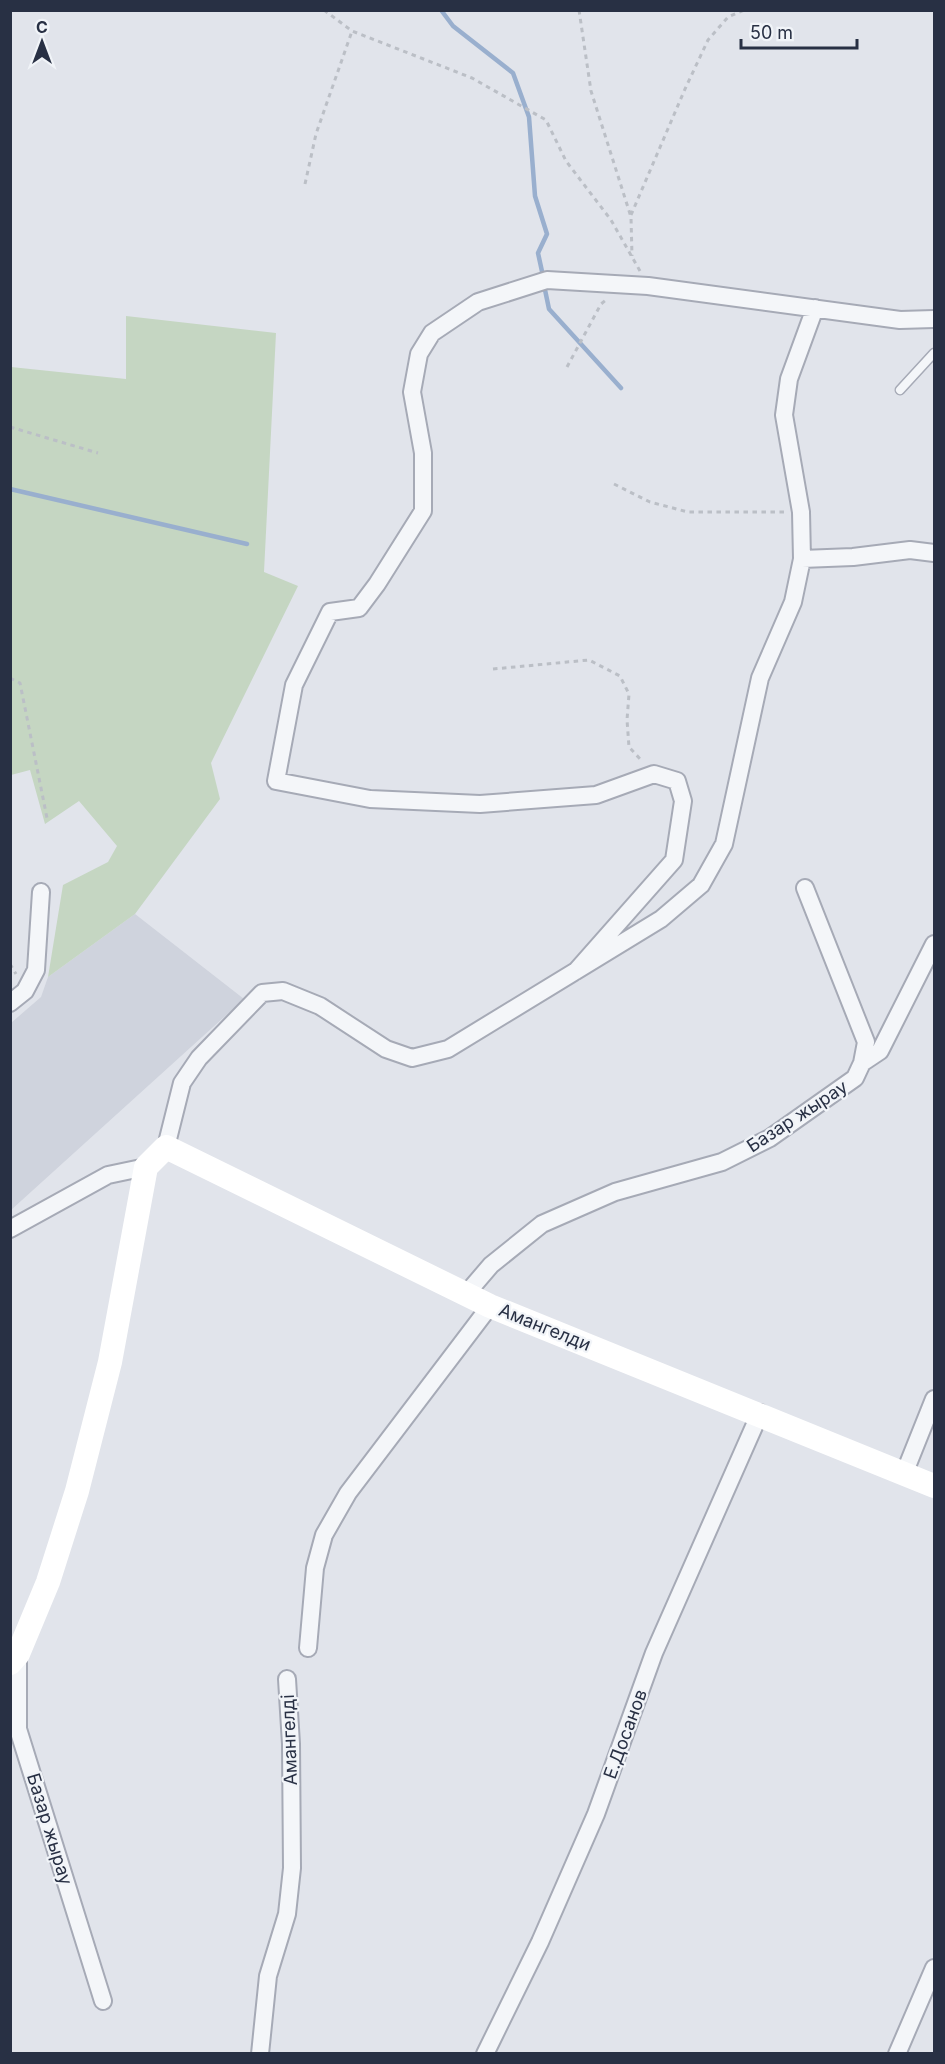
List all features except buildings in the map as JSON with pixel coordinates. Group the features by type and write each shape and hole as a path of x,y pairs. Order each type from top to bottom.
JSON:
{"main road":[{"path":"14,1658 48,1582 77,1491 110,1362 146,1167 166,1147"},
{"name":"Амангелди","path":"166,1147 490,1306 760,1413 934,1486"}],"street":[{"path":"576,971 674,860 683,801 677,781 654,774 596,795 480,804 370,799 276,781 294,685 330,612 359,608 377,585 423,511 423,453 412,392 419,354 432,333 478,302 547,280 648,286 900,320 934,319"},
{"path":"166,1147 182,1083 199,1058 262,993 284,992 320,1006 386,1049 412,1058 448,1049 661,920 701,885 724,844 760,678 793,603 802,559 801,512 784,416 789,380 815,308"},
{"path":"802,559 853,558 910,550 934,553"},
{"name":"Базар жырау","path":"467,1293 491,1265 542,1224 615,1192 722,1162 761,1143 855,1078 862,1063 866,1042 805,888"},
{"path":"10,1004 25,992 36,970 41,892"},
{"path":"862,1063 880,1051 934,944"},
{"path":"10,1229 108,1175 146,1167"},
{"path":"308,1648 315,1568 324,1535 348,1493 490,1306"},
{"path":"904,1474 934,1399"},
{"name":"Е.Досанов","path":"485,2054 540,1942 591,1825 654,1653 760,1413"},
{"name":"Базар жырау","path":"14,1658 18,1729 103,2001"},
{"name":"Амангелді","path":"260,2054 268,1976 287,1914 292,1868 291,1744 287,1679"},
{"path":"897,2054 934,1968"}],"lane":[{"path":"900,390 934,353"}],"path":[{"path":"324,10 352,31 471,78 546,120 566,161 611,220 648,286"},
{"path":"579,10 591,91 631,217 632,258"},
{"path":"631,217 708,40 728,17 744,10"},
{"path":"305,184 316,134 352,31"},
{"path":"567,367 601,304 623,285"},
{"path":"10,427 98,453"},
{"path":"614,484 650,502 688,512 801,512"},
{"path":"493,669 589,660 620,676 629,694 627,720 629,747 654,774"},
{"path":"10,678 20,683 47,818"}],"shaded area":[{"path":"135,914 244,999 11,1210 11,1023 41,997 48,977"}],"green space":[{"path":"126,316 276,333 264,572 298,586 211,763 220,799 135,914 48,977 63,885 108,862 117,846 79,801 45,824 30,770 11,775 11,367 126,379"}],"waterway":[{"path":"441,10 453,26 513,73 529,117 535,196 547,234 538,253 543,276"},
{"path":"544,285 549,309 621,388"},
{"path":"10,489 247,544"}]}
